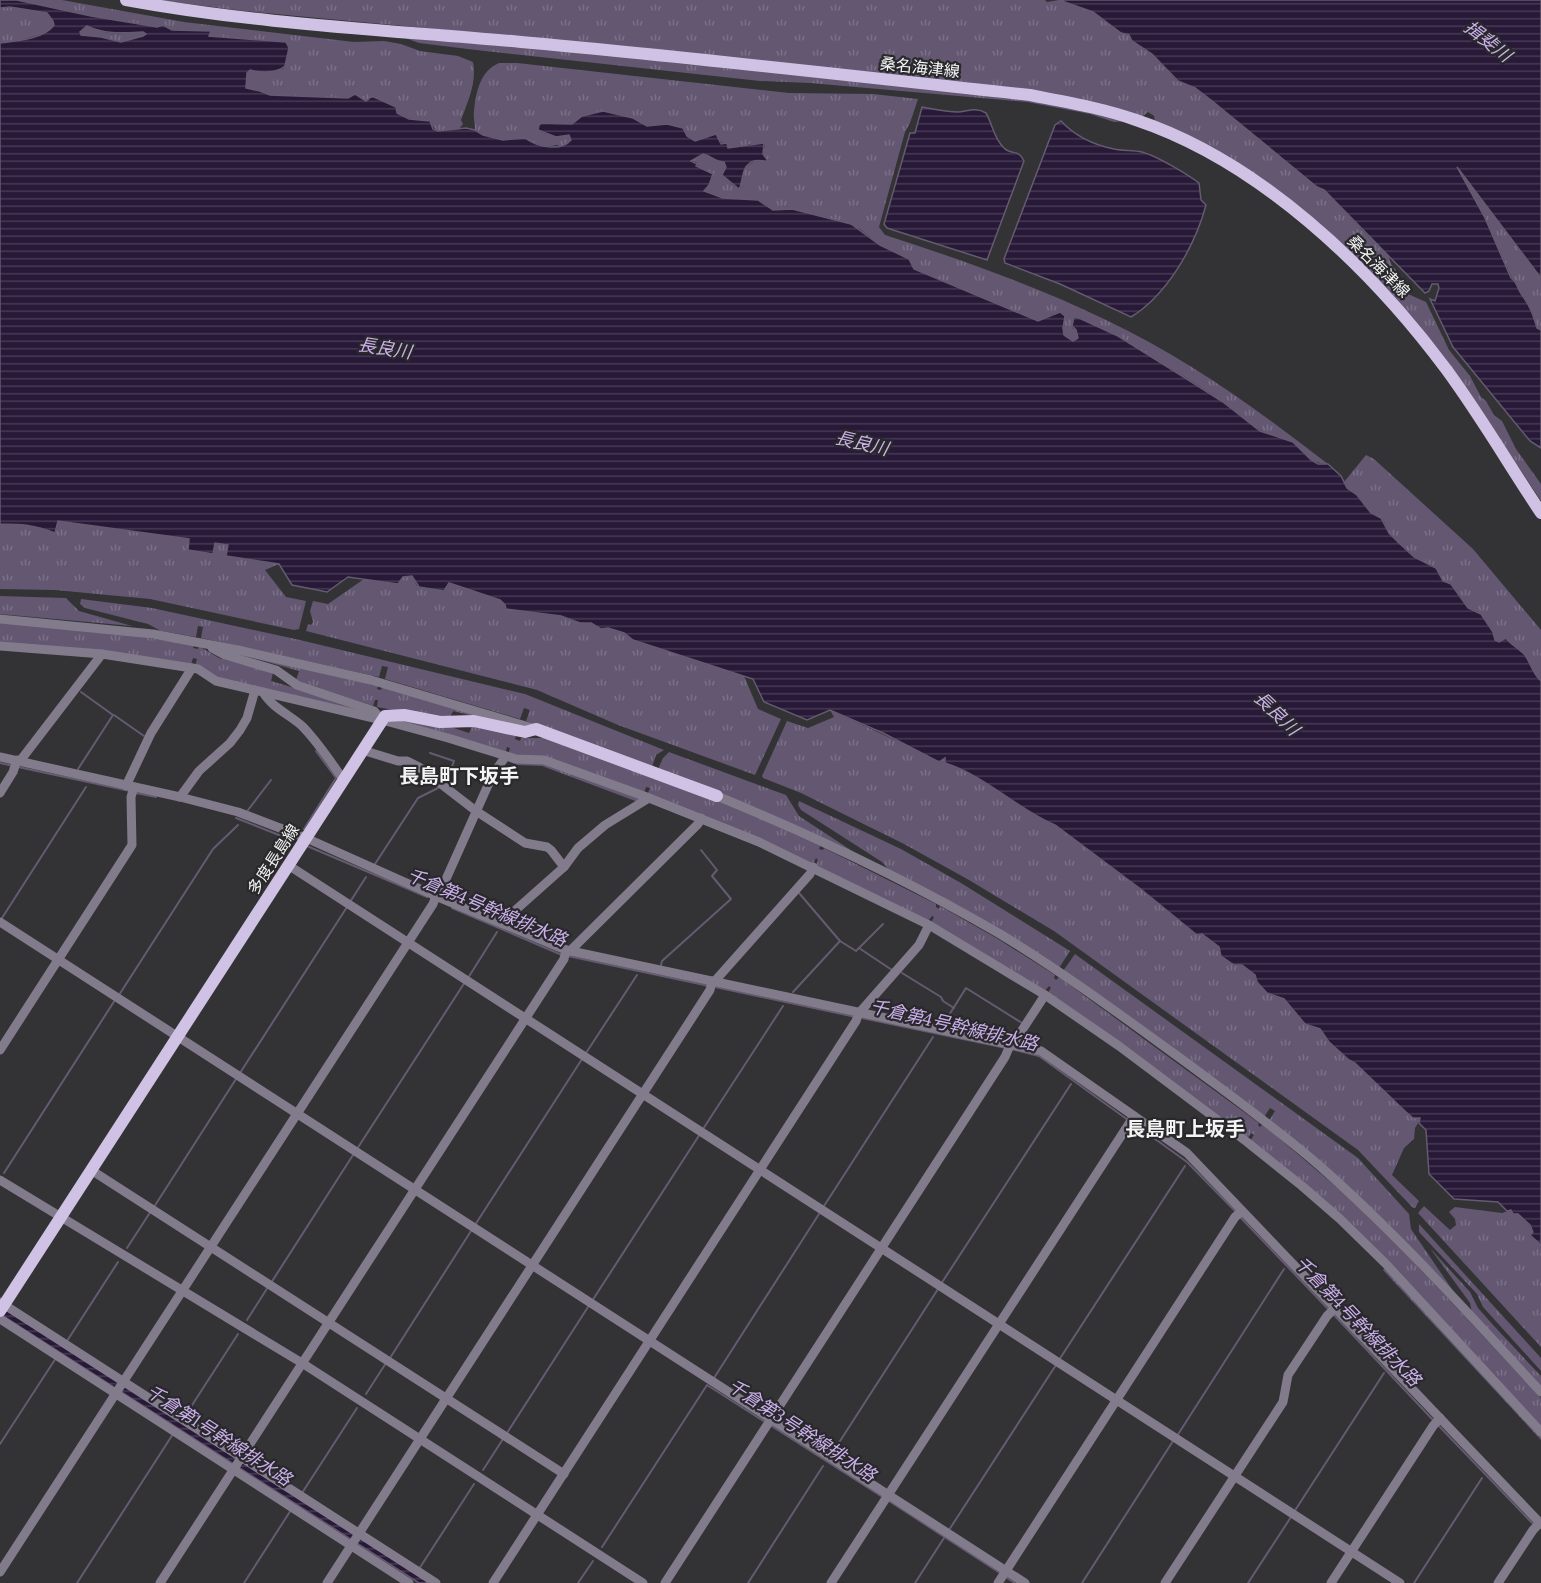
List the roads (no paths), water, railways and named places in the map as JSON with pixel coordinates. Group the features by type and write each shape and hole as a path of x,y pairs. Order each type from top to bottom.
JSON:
{"main road":[{"name":"桑名海津線","path":"126,0 249,18 524,42 1030,95 1098,108 1136,119 1206,149 1249,177 1306,220 1354,263 1402,314 1447,371 1541,513"},
{"path":"382,720 386,716 397,715 440,722 474,721 525,732 536,729 717,796"},
{"name":"多度長島線","path":"2,1305 382,720"}],"street":[{"path":"0,619 142,633 205,644 371,680 536,729"},
{"path":"205,644 225,655 276,670 297,685 374,711 382,720"},
{"path":"0,646 102,654 192,668 216,681 382,720 516,759 544,760 649,798 759,842 929,925 1045,995 1119,1046 1247,1142 1340,1219 1386,1264 1541,1432"},
{"path":"0,792 17,764 102,654"},
{"path":"0,1050 132,845 131,790 151,733 192,668"},
{"path":"259,691 300,724 343,779"},
{"path":"180,797 199,771 230,743 240,730 248,718 259,691"},
{"path":"362,750 398,761 407,761 418,767 476,811 525,843 547,847 564,867"},
{"path":"0,1572 436,898 493,774 506,756"},
{"path":"0,757 17,764 131,790 180,797 238,812 306,838 436,898 501,923 566,953 1045,1053 1132,1119 1187,1153 1239,1213 1538,1526 1498,1583"},
{"path":"717,796 772,818 860,860 1001,935 1172,1052 1319,1165 1356,1198 1403,1244 1541,1392"},
{"path":"501,923 564,867 578,848 605,825 649,798"},
{"path":"160,1583 566,953 699,824 701,818"},
{"path":"288,865 1400,1583"},
{"path":"327,1583 712,984 810,874 813,867"},
{"path":"0,922 650,1342 1002,1576 1025,1583"},
{"path":"493,1583 858,1015 919,945 929,925"},
{"path":"665,1583 1045,995"},
{"path":"831,1583 1132,1119"},
{"path":"91,1170 564,1474"},
{"path":"0,1180 302,1363 643,1583"},
{"path":"1002,1576 1239,1213"},
{"path":"2,1305 120,1387 238,1463 359,1534 436,1583"},
{"path":"1165,1583 1283,1402 1288,1375 1332,1311"},
{"path":"0,1319 120,1387 238,1463 409,1583"},
{"path":"1331,1583 1437,1421"}],"water":[{"name":"長良川","path":"0,0 17,0 91,16 157,27 163,25 172,30 211,31 209,36 286,42 289,48 285,66 269,72 250,70 247,73 246,88 270,95 348,98 355,94 366,101 374,97 396,107 397,113 409,119 430,121 433,129 438,131 466,128 503,140 525,138 542,146 555,147 567,144 571,140 569,135 556,137 538,130 539,125 542,123 572,124 582,116 603,111 633,118 647,126 667,124 683,128 687,136 695,141 716,134 721,144 727,143 728,148 764,143 763,154 768,161 756,160 746,166 739,189 722,175 726,167 724,162 703,154 691,161 713,174 704,191 723,198 758,200 773,210 792,209 851,224 880,245 909,259 914,269 1038,321 1060,312 1065,316 1064,335 1073,341 1078,338 1072,326 1074,317 1079,318 1118,336 1223,402 1260,431 1293,442 1311,460 1318,464 1328,464 1341,476 1347,488 1357,495 1371,513 1381,518 1389,533 1400,544 1414,557 1436,568 1443,581 1451,584 1468,608 1481,614 1493,632 1495,640 1499,642 1506,638 1523,653 1541,681 1541,1245 1530,1235 1533,1232 1530,1225 1518,1214 1513,1214 1511,1210 1507,1211 1498,1202 1454,1199 1429,1174 1426,1130 1419,1123 1420,1118 1413,1118 1406,1112 1355,1063 1329,1042 1320,1029 1305,1024 1284,999 1267,993 1257,982 1255,975 1242,965 1234,965 1221,956 1219,947 1202,934 1197,935 1142,890 1055,825 974,776 945,763 945,758 939,762 883,733 830,710 807,720 764,702 753,679 633,640 624,633 608,628 601,629 591,623 580,623 561,616 506,609 500,600 449,583 444,591 419,587 412,576 403,577 398,584 348,577 327,592 292,585 279,564 226,556 228,545 215,543 213,554 188,550 189,539 58,521 55,533 41,528 0,524 0,43 37,36 54,25 47,13 10,7 0,8","holes":["87,26 122,33 143,32 146,34 121,42 81,35 80,32"]},
{"name":"揖斐川","path":"1059,0 1541,0 1541,278 1457,167 1485,218 1511,278 1533,314 1537,328 1541,330 1541,448 1530,441 1453,347 1430,299 1435,301 1438,284 1432,284 1429,291 1425,293 1324,190 1317,187 1195,88 1178,81 1152,54 1132,41 1129,35 1121,33 1093,12"},
{"path":"922,107 954,112 975,110 986,113 1000,144 1007,150 1017,153 1024,161 987,260 887,228 884,224 910,133 915,133"},
{"path":"1061,121 1072,131 1092,142 1114,149 1148,154 1199,183 1201,200 1206,205 1187,253 1168,283 1144,308 1131,317 1060,284 1005,263 1004,259 1055,125"},
{"path":"0,1306 430,1583 419,1583 0,1314"}],"waterway":[{"path":"78,769 113,715 81,692"},
{"path":"114,715 144,736"},
{"path":"304,829 336,778 316,751"},
{"path":"430,753 454,761 446,783"},
{"name":"千倉第4号幹線排水路","path":"0,763 13,766"},
{"name":"千倉第4号幹線排水路","path":"18,767 130,791"},
{"path":"248,810 271,780"},
{"path":"2,918 86,787"},
{"path":"375,864 418,798 438,788"},
{"name":"千倉第4号幹線排水路","path":"136,793 156,797"},
{"name":"千倉第4号幹線排水路","path":"236,818 294,841"},
{"path":"119,995 213,849 238,825"},
{"name":"千倉第4号幹線排水路","path":"307,846 427,897"},
{"path":"661,965 662,961 731,899 712,876 717,870 701,850"},
{"path":"350,902 366,877"},
{"path":"799,893 840,941"},
{"path":"240,1073 347,907"},
{"name":"千倉第4号幹線排水路","path":"452,908 562,955"},
{"path":"793,992 840,941 856,951 883,924"},
{"path":"468,978 497,932"},
{"path":"859,948 892,970"},
{"name":"千倉第4号幹線排水路","path":"568,956 709,986"},
{"path":"902,973 941,997 954,1008"},
{"path":"586,1053 637,975"},
{"path":"357,1149 465,982"},
{"name":"千倉第4号幹線排水路","path":"715,987 856,1017"},
{"path":"944,1023 966,988 1022,1023"},
{"path":"4,1173 115,1000"},
{"path":"703,1129 783,1006"},
{"name":"千倉第4号幹線排水路","path":"862,1018 1006,1048"},
{"path":"824,1206 933,1037"},
{"name":"千倉第4号幹線排水路","path":"1011,1049 1039,1056 1128,1120"},
{"path":"475,1225 582,1059"},
{"path":"154,1207 236,1079"},
{"path":"941,1284 1071,1084"},
{"name":"千倉第4号幹線排水路","path":"1133,1123 1187,1162 1237,1213"},
{"path":"592,1301 700,1134"},
{"path":"271,1283 353,1155"},
{"path":"1059,1360 1185,1166"},
{"path":"127,1248 151,1211"},
{"path":"714,1378 819,1214"},
{"name":"千倉第4号幹線排水路","path":"1241,1218 1330,1311"},
{"path":"390,1358 471,1231"},
{"path":"67,1341 118,1262"},
{"path":"1177,1436 1284,1269"},
{"path":"247,1320 268,1287"},
{"path":"831,1455 938,1289"},
{"path":"507,1433 588,1307"},
{"name":"千倉第4号幹線排水路","path":"1334,1315 1433,1420"},
{"name":"千倉第1号幹線排水路","path":"185,1416 238,1334"},
{"path":"0,1444 56,1358"},
{"path":"366,1394 386,1363"},
{"path":"949,1530 1056,1365"},
{"path":"1294,1512 1384,1373"},
{"name":"千倉第3号幹線排水路","path":"602,1547 707,1385 765,1422"},
{"path":"302,1493 357,1408"},
{"name":"千倉第4号幹線排水路","path":"1437,1424 1535,1526"},
{"name":"千倉第3号幹線排水路","path":"770,1425 884,1498"},
{"path":"77,1583 173,1434"},
{"path":"483,1470 503,1439"},
{"path":"1082,1583 1173,1441"},
{"path":"748,1583 823,1466"},
{"path":"1414,1583 1482,1478"},
{"path":"419,1569 474,1484"},
{"name":"千倉第3号幹線排水路","path":"889,1501 1000,1573"},
{"path":"244,1583 291,1510"},
{"path":"1248,1583 1291,1517"},
{"path":"915,1583 944,1538"},
{"path":"578,1583 593,1561"},
{"name":"千倉第3号幹線排水路","path":"1004,1576 1015,1583"}],"district":[{"name":"長島町下坂手","path":"459,775"},
{"name":"長島町上坂手","path":"1185,1128"}]}
